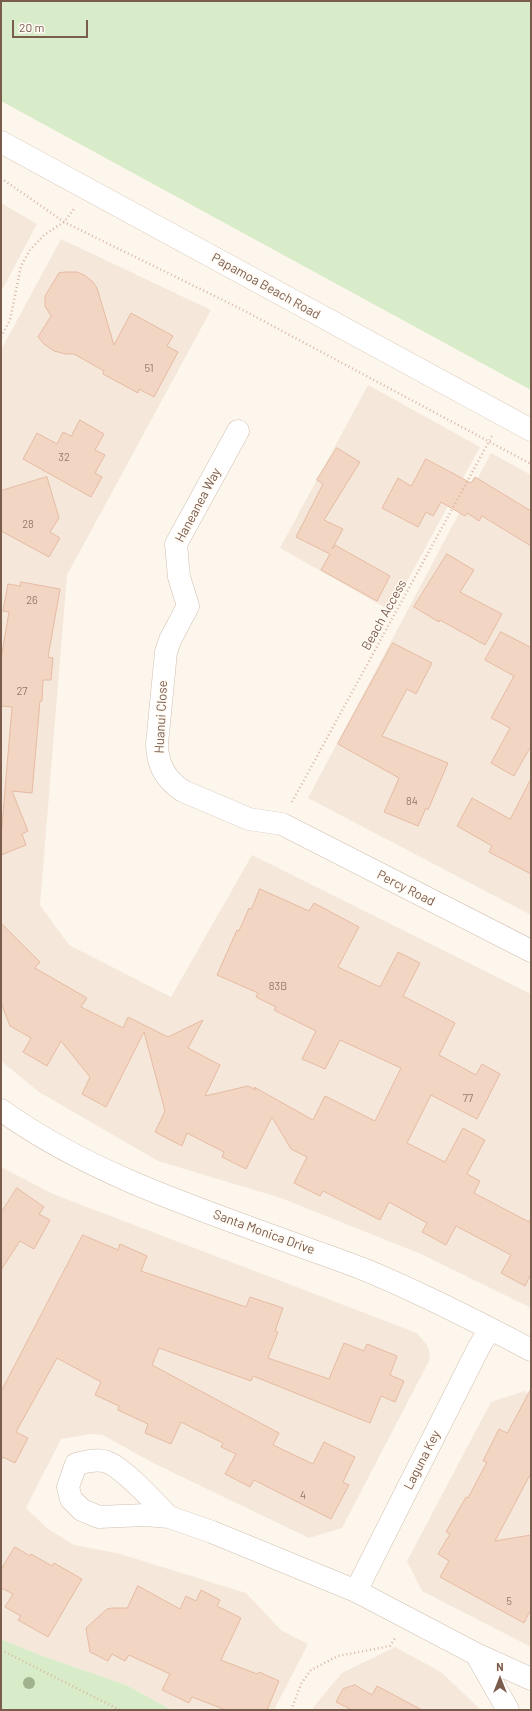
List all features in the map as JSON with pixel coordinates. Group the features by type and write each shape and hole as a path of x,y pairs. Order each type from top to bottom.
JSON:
{"street":[{"name":"Papamoa Beach Road","path":"1,142 531,430"},
{"name":"Haneanea Way","path":"188,606 179,577 176,544 238,431"},
{"name":"Huanui Close","path":"188,606 170,640 164,666 157,744 157,752 162,770 174,786 183,791 249,818 282,824"},
{"name":"Percy Road","path":"282,824 531,951"},
{"name":"Santa Monica Drive","path":"1,1110 62,1148 110,1173 161,1194 368,1271 531,1350"},
{"name":"Laguna Key","path":"356,1591 479,1347 490,1329"},
{"path":"169,1516 356,1591 406,1619 476,1654 531,1679"},
{"path":"476,1654 508,1710"}],"path":[{"path":"1,178 64,222 242,309 531,464"},
{"path":"1,337 10,320 21,266 30,250 44,235 64,222 76,207 83,186"},
{"name":"Beach Access","path":"282,824 295,796 504,415"},
{"path":"291,1710 301,1684 311,1670 338,1656 390,1646 406,1619"},
{"path":"1,1650 120,1710"}],"shaded area":[{"path":"1,203 37,224 1,292"},
{"path":"61,239 211,310 67,575 40,905 69,945 171,997 252,855 531,994 531,1308 421,1254 281,1198 158,1161 39,1092 1,1061 1,350"},
{"path":"368,385 480,447 391,611 280,548"},
{"path":"491,453 531,475 531,915 308,798"},
{"path":"1,1167 53,1194 417,1333 427,1345 430,1354 429,1361 342,1528 309,1538 151,1462 103,1435 90,1434 61,1439 26,1508 48,1529 74,1545 117,1553 246,1593 281,1630 308,1644 274,1710 172,1710 126,1685 40,1655 1,1639"},
{"path":"525,1391 531,1395 531,1647 422,1591 407,1561 491,1402"},
{"path":"395,1647 441,1672 481,1710 312,1710 342,1673"}],"green space":[{"path":"1,1 531,1 531,390 1,101"},
{"path":"1,1639 40,1655 126,1685 172,1710 1,1710"}],"building":[{"path":"77,272 84,275 93,282 97,288 114,345 131,313 173,336 167,346 178,352 154,397 139,389 138,393 103,374 104,371 74,354 54,351 44,344 38,337 51,316 45,306 45,296 59,273"},
{"path":"80,420 104,434 95,450 105,455 95,473 102,477 91,497 23,459 37,433 57,444 63,432 71,436"},
{"path":"337,448 360,462 324,520 343,529 332,549 335,545 390,576 377,601 321,570 330,554 296,537 323,484 317,480"},
{"path":"426,459 471,483 475,477 531,511 531,546 482,516 479,521 467,513 465,516 441,502 433,516 426,512 418,527 382,508 398,478 411,486"},
{"path":"47,477 59,518 50,532 60,538 49,557 1,531 1,491"},
{"path":"447,554 474,570 460,592 502,614 485,645 440,620 439,622 414,607"},
{"path":"21,582 60,589 48,657 53,658 51,680 43,680 42,701 40,701 32,793 12,791 28,831 22,834 26,845 1,855 1,838 12,707 1,706 1,659 9,612 3,611 8,584 20,586"},
{"path":"501,632 530,647 531,645 531,746 514,776 491,763 510,728 491,718 514,676 485,660"},
{"path":"393,643 432,663 416,694 407,689 382,736 448,763 428,810 426,808 418,826 384,812 399,778 338,744"},
{"path":"531,779 531,874 489,852 492,846 457,826 472,798 510,819"},
{"path":"260,889 309,911 314,903 359,927 338,967 380,987 398,952 420,963 403,996 455,1023 439,1055 476,1075 482,1064 500,1074 477,1119 431,1095 407,1143 445,1162 463,1128 485,1140 467,1174 480,1181 474,1193 529,1222 531,1218 531,1274 525,1286 501,1273 511,1255 456,1226 446,1245 422,1232 427,1223 389,1202 380,1220 323,1191 320,1196 294,1183 307,1157 291,1149 272,1117 246,1169 222,1157 224,1152 187,1133 182,1146 155,1132 165,1111 144,1032 106,1107 82,1094 90,1077 61,1041 47,1066 23,1052 31,1038 10,1026 1,1003 1,923 40,962 35,968 87,998 81,1007 123,1028 128,1017 168,1037 203,1020 188,1048 220,1065 205,1096 248,1086 256,1090 254,1087 313,1120 325,1096 375,1121 401,1068 340,1040 325,1069 302,1059 316,1031 274,1010 276,1007 256,997 258,993 217,975 237,930 239,931 249,908 251,909"},
{"path":"17,1188 44,1207 39,1214 50,1220 34,1249 20,1241 1,1270 1,1213"},
{"path":"83,1235 118,1250 120,1244 147,1256 141,1271 246,1307 250,1297 283,1308 275,1331 278,1332 268,1358 329,1379 344,1343 364,1351 367,1344 397,1356 390,1375 404,1381 395,1402 381,1396 370,1423 253,1376 251,1381 159,1348 152,1365 279,1433 273,1445 313,1464 324,1442 355,1457 343,1482 349,1485 331,1519 254,1480 250,1487 225,1474 236,1454 221,1447 223,1443 181,1422 171,1444 145,1433 148,1424 118,1410 119,1406 95,1395 101,1382 57,1358 16,1432 28,1438 15,1463 3,1457 1,1460 1,1392"},
{"path":"531,1389 531,1473 495,1541 531,1535 531,1609 524,1623 440,1577 449,1561 438,1554 450,1534 446,1532 466,1497 468,1498 487,1462 483,1461 499,1429 507,1433"},
{"path":"15,1547 52,1566 54,1563 82,1579 48,1637 18,1620 21,1616 5,1607 13,1594 1,1588 1,1570"},
{"path":"138,1586 180,1609 186,1596 196,1601 201,1590 220,1600 217,1606 241,1618 221,1660 257,1674 259,1672 279,1681 267,1710 226,1710 192,1697 189,1703 162,1690 170,1674 129,1655 125,1661 112,1654 108,1661 90,1652 86,1628 107,1609 127,1608"},
{"path":"355,1685 372,1695 377,1686 422,1710 352,1710 336,1702 343,1689"}]}
